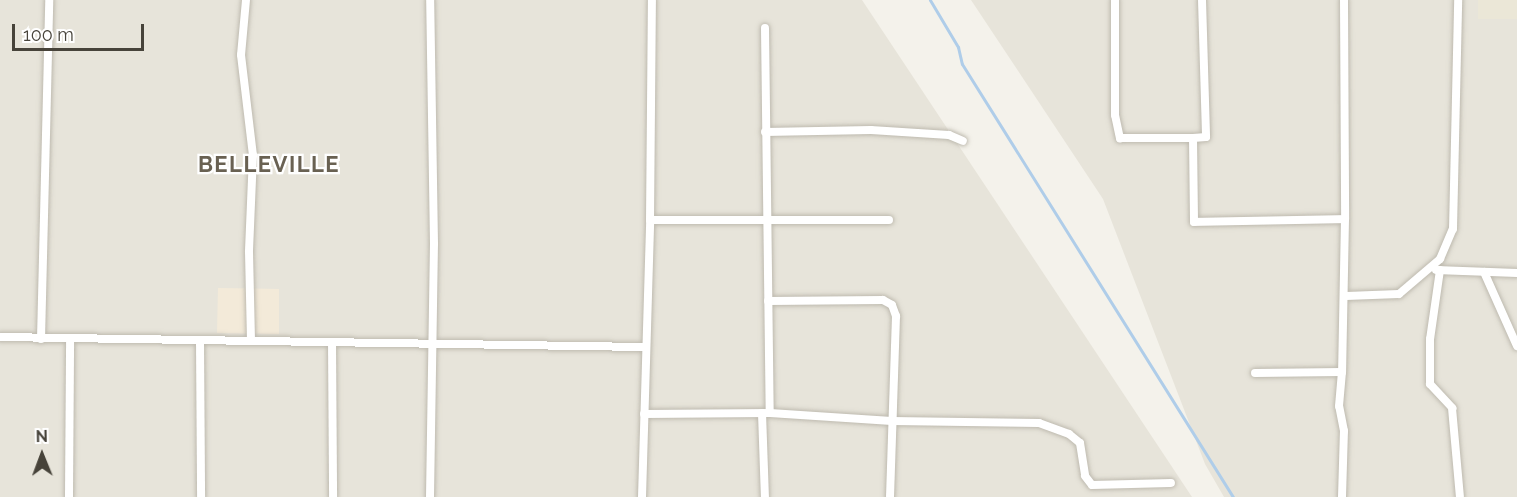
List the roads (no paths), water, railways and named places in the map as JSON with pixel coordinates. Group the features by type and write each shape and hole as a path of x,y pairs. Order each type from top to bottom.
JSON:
{"street":[{"path":"41,339 49,0"},
{"path":"246,0 241,55 253,155 249,252 251,340"},
{"path":"430,0 434,244 430,497"},
{"path":"642,497 651,220 652,0"},
{"path":"1116,0 1115,115 1119,138 1206,137 1202,0"},
{"path":"1342,497 1344,431 1339,406 1346,296 1344,0"},
{"path":"1346,296 1399,294 1440,259 1453,229 1458,0"},
{"path":"765,27 768,301 765,497"},
{"path":"765,132 871,130 949,135 963,141"},
{"path":"1193,138 1194,222 1345,219"},
{"path":"651,220 889,220"},
{"path":"1429,270 1517,273"},
{"path":"1440,270 1430,339 1430,384 1452,408 1460,497"},
{"path":"1484,272 1517,346"},
{"path":"768,301 883,300 892,305 896,316 890,497"},
{"path":"0,337 200,342 251,340 646,347"},
{"path":"69,497 70,339"},
{"path":"200,342 201,497"},
{"path":"332,342 333,497"},
{"path":"1255,373 1342,372"},
{"path":"644,414 766,413 892,421 1000,420 1039,423 1069,434 1080,443 1085,476 1092,485 1171,483"}],"waterway":[{"path":"930,0 958,47 962,64 1233,497"}],"district":[{"name":"BELLEVILLE","path":"269,165"}]}
